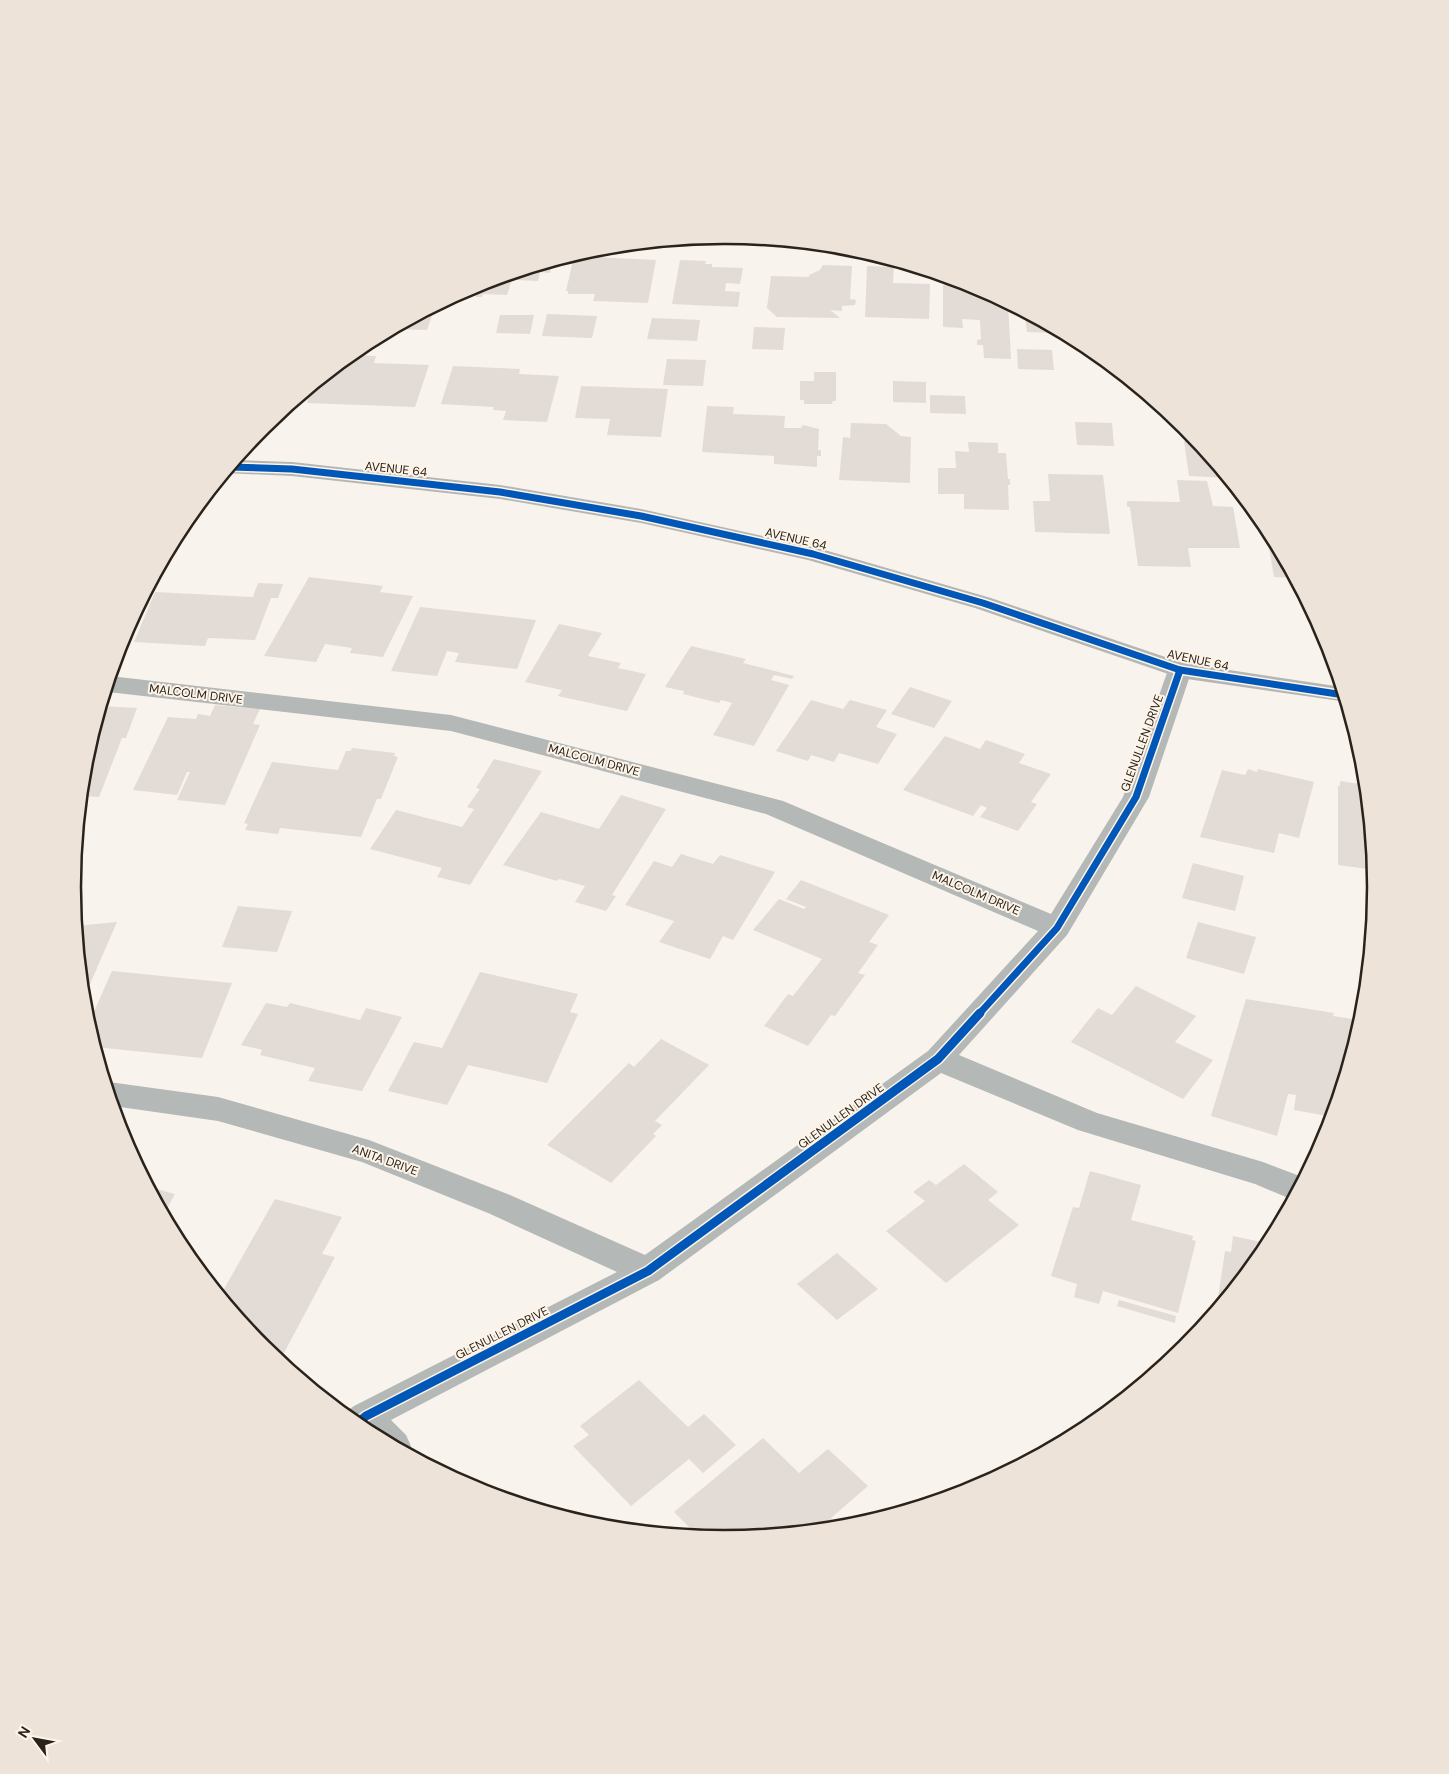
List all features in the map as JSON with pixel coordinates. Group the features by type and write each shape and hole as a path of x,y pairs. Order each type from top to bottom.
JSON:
{"street":[{"name":"AVENUE 64","path":"237,467 292,469 500,492 641,516 832,559 983,603 1180,670 1338,694"},
{"name":"GLENULLEN DRIVE","path":"363,1419 648,1272 938,1059 1056,928 1136,797 1180,670"},
{"name":"MALCOLM DRIVE","path":"114,685 460,726 774,807 1056,928"},
{"path":"938,1059 1089,1122 1263,1174 1293,1187"},
{"name":"ANITA DRIVE","path":"115,1095 218,1109 369,1152 498,1204 648,1272"}],"building":[{"path":"595,257 656,260 648,303 593,301 595,294 568,294 568,291 566,291 573,262"},
{"path":"680,260 706,261 705,264 712,264 712,267 743,268 740,284 726,283 725,291 740,292 738,307 672,304"},
{"path":"823,265 852,266 850,299 856,300 855,305 842,306 842,311 830,310 840,318 777,317 767,308 771,276 809,277 809,275 820,270"},
{"path":"867,266 894,267 893,283 930,284 929,319 865,317"},
{"path":"551,268 550,273 540,272 538,281 517,280 518,278"},
{"path":"512,280 507,295 483,294 482,297 476,297 476,294"},
{"path":"943,285 951,285 971,293 1008,310 1011,359 984,358 983,345 977,345 977,340 981,339 980,320 962,319 963,328 943,327"},
{"path":"433,314 427,330 404,329"},
{"path":"547,314 597,316 592,338 542,336"},
{"path":"500,315 534,315 530,334 496,333"},
{"path":"652,318 700,320 697,341 647,339"},
{"path":"1025,319 1051,333 1027,332"},
{"path":"754,327 785,328 783,350 752,349"},
{"path":"1017,349 1052,350 1054,370 1018,369"},
{"path":"362,355 376,356 374,363 429,365 415,407 307,403 309,396"},
{"path":"667,359 706,360 703,386 663,385"},
{"path":"453,366 520,369 519,374 559,376 547,422 503,420 506,411 493,410 494,407 441,404"},
{"path":"814,372 836,372 836,401 833,401 832,404 804,404 804,400 800,400 800,381 814,381"},
{"path":"893,381 926,382 926,403 893,402"},
{"path":"581,386 668,389 661,437 607,435 610,419 575,418"},
{"path":"930,395 965,396 966,414 930,413"},
{"path":"707,406 734,407 733,414 785,416 784,428 801,428 803,425 819,429 818,450 821,450 821,456 817,456 817,467 774,464 774,456 702,452"},
{"path":"1075,422 1112,423 1114,446 1077,445"},
{"path":"851,423 886,424 901,436 911,437 910,483 839,480 843,437 850,438"},
{"path":"1184,441 1187,441 1220,478 1189,476"},
{"path":"968,442 998,443 998,453 1006,453 1008,479 1010,479 1010,485 1008,485 1009,510 964,509 964,494 938,494 938,468 956,468 955,451 969,452"},
{"path":"1048,474 1103,475 1110,534 1035,532 1033,501 1050,501"},
{"path":"1177,480 1207,481 1213,506 1233,507 1240,548 1188,548 1191,567 1138,566 1130,507 1127,507 1127,501 1180,502"},
{"path":"1268,544 1289,578 1274,577"},
{"path":"309,577 383,586 380,592 413,596 383,657 350,653 352,648 325,644 316,662 264,656"},
{"path":"258,583 283,584 278,598 271,598 255,640 208,638 205,646 134,642 155,592 253,597"},
{"path":"420,607 536,620 517,669 455,662 459,653 447,651 437,676 391,671"},
{"path":"559,624 602,633 588,656 621,663 618,668 646,674 627,711 558,696 562,690 525,682"},
{"path":"691,646 746,659 743,663 794,676 792,679 774,675 771,680 789,685 754,746 713,735 732,703 721,700 719,703 683,694 684,691 665,687"},
{"path":"910,687 952,701 934,728 891,714"},
{"path":"811,700 843,709 850,700 887,710 876,727 897,734 878,764 839,753 834,762 811,755 808,761 776,751"},
{"path":"215,705 260,709 253,724 260,725 225,805 177,800 190,772 187,772 177,795 133,790 168,717 196,719 198,714 210,716"},
{"path":"107,706 137,708 126,738 122,738 99,797 88,796"},
{"path":"945,736 980,749 986,740 1025,754 1019,763 1051,774 1031,802 1037,804 1018,831 980,817 987,808 981,805 973,816 903,790"},
{"path":"352,748 395,753 394,756 398,757 381,799 377,799 361,837 280,828 278,834 245,830 248,824 244,823 272,762 338,770 346,751 351,751"},
{"path":"494,759 542,771 470,885 437,877 442,868 370,849 396,810 462,827 474,809 467,807 480,789 476,788"},
{"path":"1248,769 1257,772 1258,769 1314,782 1299,838 1279,833 1274,853 1200,837 1222,770 1245,775"},
{"path":"1340,781 1359,784 1367,869 1338,865 1338,786 1340,786"},
{"path":"621,795 666,809 612,895 616,896 606,911 575,902 585,886 559,879 557,881 503,865 541,812 599,829"},
{"path":"681,854 713,864 720,855 775,872 733,940 723,936 710,959 659,942 674,921 625,905 654,861 672,867"},
{"path":"1193,863 1244,876 1235,911 1182,898"},
{"path":"801,880 889,915 869,942 878,945 858,973 865,975 835,1016 831,1015 808,1046 764,1026 788,994 793,996 822,959 753,930 779,899 804,909 806,907 786,899"},
{"path":"238,906 292,911 277,952 222,947"},
{"path":"117,922 90,984 87,971 83,925"},
{"path":"1198,922 1256,937 1244,974 1186,958"},
{"path":"112,971 232,983 202,1058 102,1048 94,1012"},
{"path":"480,972 578,994 570,1012 578,1014 547,1083 468,1065 447,1105 388,1091 414,1042 442,1048"},
{"path":"1136,986 1196,1016 1175,1042 1213,1060 1183,1099 1071,1042 1098,1008 1112,1015"},
{"path":"1246,999 1334,1013 1333,1016 1353,1019 1346,1053 1326,1116 1294,1110 1296,1095 1288,1094 1277,1136 1211,1116"},
{"path":"266,1003 287,1007 290,1003 360,1020 366,1008 402,1017 362,1091 308,1081 315,1068 260,1055 262,1050 241,1045"},
{"path":"661,1039 709,1065 655,1121 662,1125 653,1134 656,1136 611,1183 547,1145 629,1063 634,1067"},
{"path":"964,1164 998,1192 988,1200 1019,1225 946,1283 886,1231 925,1201 913,1192 929,1180 936,1185"},
{"path":"1090,1171 1141,1185 1131,1220 1193,1236 1192,1240 1196,1241 1178,1313 1103,1291 1099,1304 1074,1297 1077,1284 1051,1276 1073,1207 1079,1208"},
{"path":"157,1189 175,1194 167,1209"},
{"path":"275,1199 342,1217 322,1254 335,1257 284,1353 270,1342 223,1290"},
{"path":"1233,1236 1260,1242 1235,1279 1218,1299 1225,1251 1231,1252"},
{"path":"837,1253 878,1289 837,1320 797,1284"},
{"path":"1119,1300 1176,1316 1175,1323 1117,1306"},
{"path":"639,1380 688,1427 704,1414 736,1445 703,1473 689,1459 631,1506 573,1446 589,1435 580,1426"},
{"path":"763,1438 799,1473 828,1449 868,1486 831,1518 834,1521 808,1525 767,1529 691,1529 674,1512"}],"cycle path":[{"path":"237,467 292,469 500,492 641,516 813,554 983,603 1180,670 1338,694"},
{"path":"363,1419 648,1271 938,1059 1057,928 1136,797 1180,670"}]}
